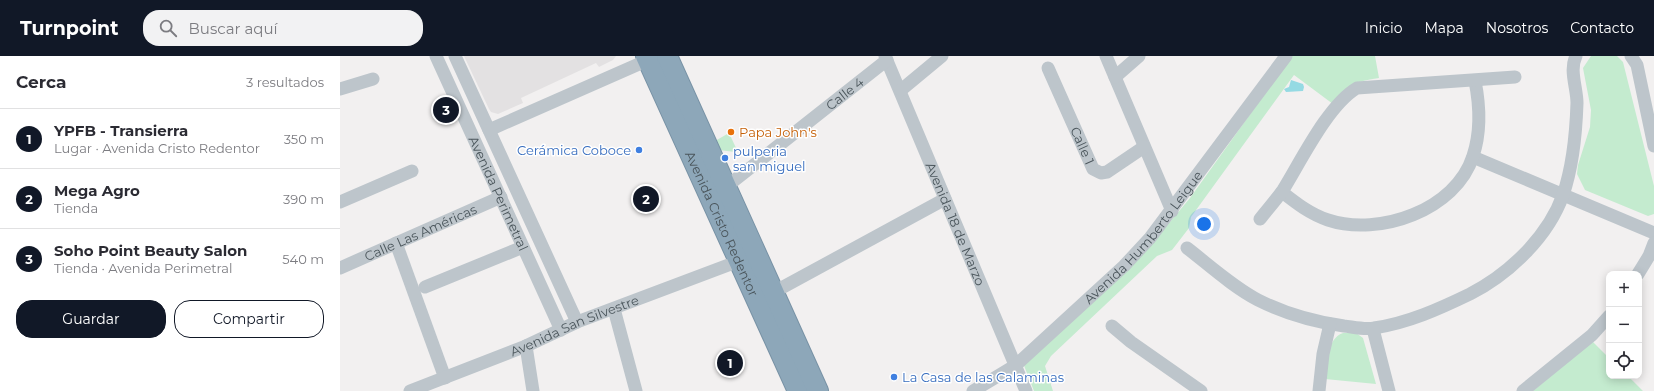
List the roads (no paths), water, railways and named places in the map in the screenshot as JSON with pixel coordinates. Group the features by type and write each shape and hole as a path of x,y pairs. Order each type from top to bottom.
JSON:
{"highway":[{"name":"Avenida Cristo Redentor","path":"654,57 726,187 818,391"},
{"name":"Avenida Cristo Redentor","path":"654,57 739,261 798,391"}],"street":[{"name":"Avenida Perimetral","path":"436,56 501,197 522,248 561,330"},
{"name":"Avenida Perimetral","path":"455,56 577,322"},
{"path":"901,90 942,56"},
{"path":"1106,56 1172,211"},
{"path":"1115,77 1140,56"},
{"name":"Avenida Humberto Leigue","path":"973,391 1016,365 1124,266 1172,211 1286,56"},
{"path":"1188,248 1212,268 1257,299 1288,312 1330,324 1373,329 1431,313 1489,284 1539,237 1555,215 1563,194 1576,142 1577,101 1572,63 1576,56"},
{"path":"1631,56 1638,72 1654,146"},
{"path":"489,130 654,57"},
{"name":"Avenida 18 de Marzo","path":"886,58 901,90 1026,391"},
{"name":"Calle 4","path":"726,187 886,58"},
{"name":"Calle 1","path":"1048,68 1093,169 1101,173 1107,172 1144,147"},
{"path":"1260,219 1282,192 1321,128 1348,93 1352,90 1357,88 1475,81 1515,77"},
{"path":"340,89 373,79"},
{"path":"1282,192 1307,211 1328,220 1346,225 1367,226 1388,223 1412,216 1451,190 1465,172 1473,156 1480,105 1475,81"},
{"path":"1473,156 1654,233"},
{"path":"487,167 502,159"},
{"path":"340,202 412,171"},
{"name":"Calle Las Américas","path":"340,268 501,197"},
{"path":"774,292 945,199"},
{"path":"396,243 445,378"},
{"path":"1640,271 1649,256 1654,243"},
{"path":"425,288 522,248"},
{"name":"Avenida San Silvestre","path":"410,391 526,346 577,322 739,261"},
{"path":"614,309 636,391"},
{"path":"1523,391 1592,335 1606,319"},
{"path":"1319,391 1323,354 1330,324"},
{"path":"1112,326 1182,386 1201,391"},
{"path":"1373,329 1389,391"},
{"path":"526,346 534,391"}],"water":[{"path":"1291,80 1303,84 1303,91 1286,92 1284,89 1289,87"}],"place":[{"name":"Soho Point Beauty Salon","path":"446,110"},
{"name":"Papa John's","path":"731,132"},
{"name":"Cerámica Coboce","path":"639,150"},
{"name":"pulperia san miguel","path":"725,158"},
{"name":"Mega Agro","path":"646,199"},
{"name":"YPFB - Transierra","path":"730,363"},
{"name":"La Casa de las Calaminas","path":"894,377"}]}
